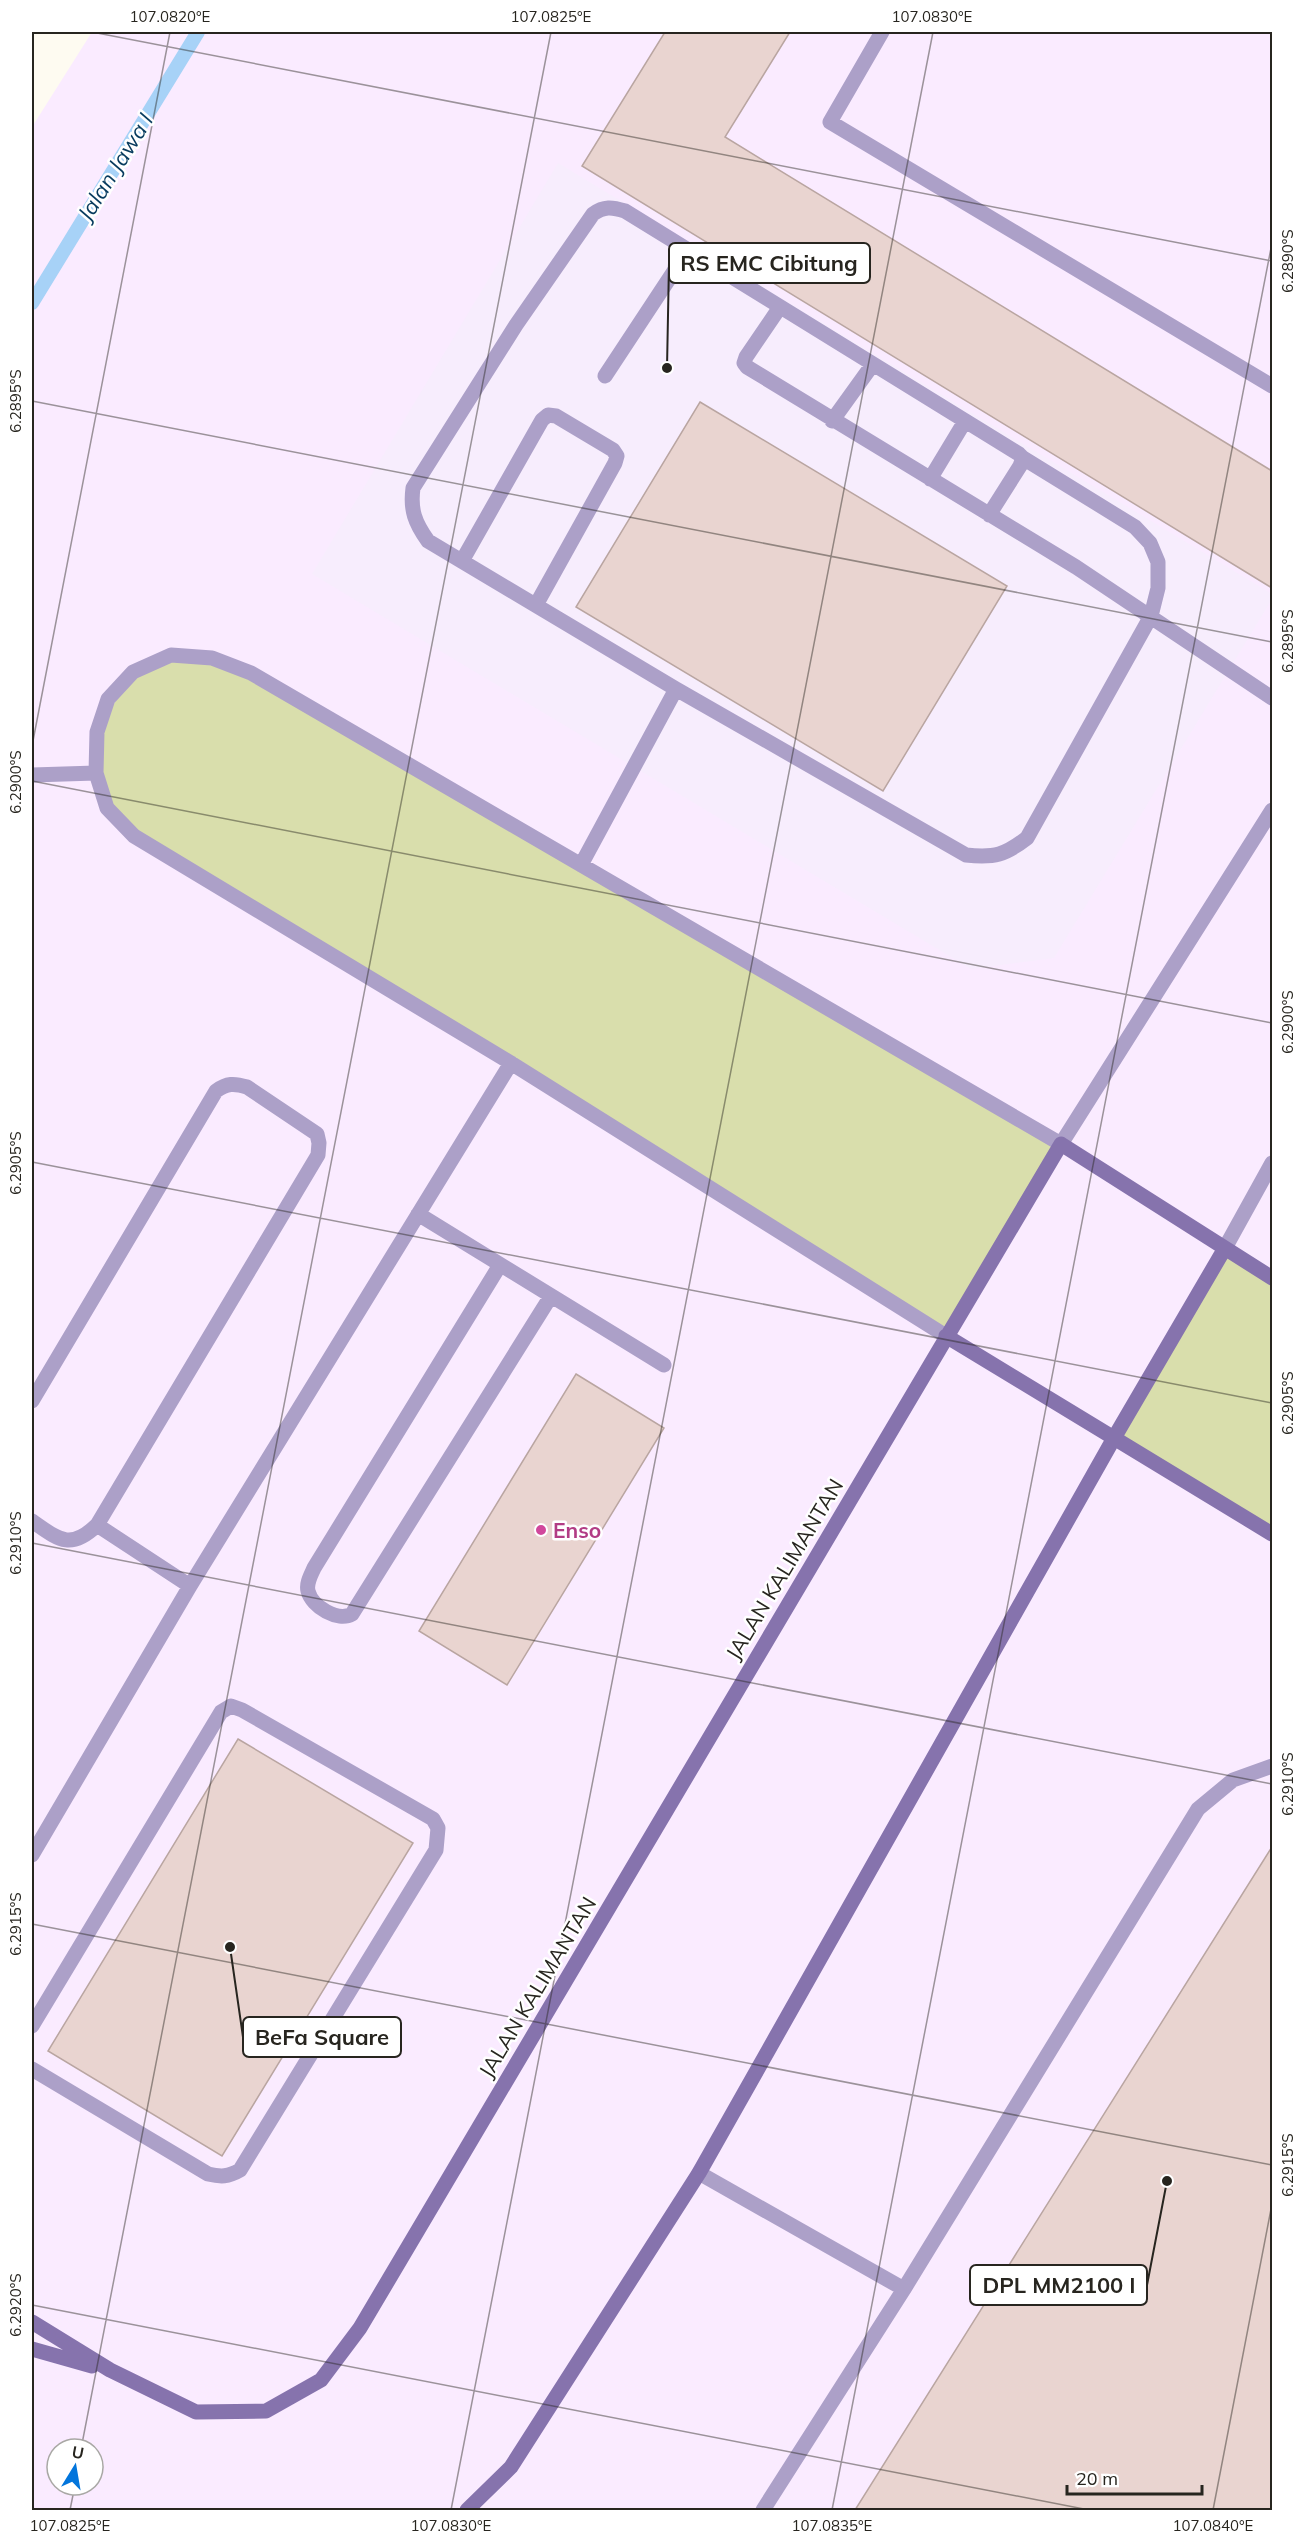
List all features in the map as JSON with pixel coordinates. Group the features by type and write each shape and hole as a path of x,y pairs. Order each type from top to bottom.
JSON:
{"street":[{"path":"1061,1144 1272,1278"},
{"name":"JALAN KALIMANTAN","path":"32,2322 111,2370 196,2412 266,2411 321,2380 360,2328 1061,1144"},
{"path":"467,2511 511,2467 699,2173 1114,1438 1225,1248"},
{"path":"946,1336 1272,1534"},
{"path":"32,2349 111,2370"}],"lane":[{"path":"882,32 830,122 1272,386"},
{"path":"612,207 625,211 688,250 1135,527 1150,543 1158,562 1158,588 1151,616 1027,838 1008,852 987,857 966,855 676,689 428,541 417,525 410,506 413,488 516,325 593,214 601,208 612,207"},
{"path":"605,376 688,250"},
{"path":"780,307 744,363 747,367 832,421 1076,567 1272,698"},
{"path":"832,421 873,364"},
{"path":"462,561 542,420 548,415 556,416 613,450 617,456 536,605"},
{"path":"930,479 965,420"},
{"path":"989,515 1023,459"},
{"path":"946,1336 511,1063 134,836 107,808 96,772 98,732 108,699 133,672 171,655 212,658 251,673 1061,1144 1271,815"},
{"path":"581,865 676,689"},
{"path":"32,776 96,772"},
{"path":"32,1855 190,1586 511,1063"},
{"path":"32,1401 216,1091 225,1085 236,1083 247,1087 316,1134 319,1143 318,1155 97,1525 85,1536 75,1541 64,1540 32,1521"},
{"path":"1225,1248 1272,1163"},
{"path":"417,1214 664,1365"},
{"path":"500,1265 314,1568 308,1581 308,1592 316,1604 340,1617 352,1614 551,1296"},
{"path":"97,1525 190,1586"},
{"path":"32,2026 221,1712 231,1706 242,1710 433,1819 438,1828 436,1850 240,2170 230,2176 220,2177 208,2174 32,2069"},
{"path":"763,2511 904,2289 1198,1809 1233,1780 1272,1766"},
{"path":"699,2173 904,2289"}],"shaded area":[{"path":"92,32 1272,32 1272,2510 32,2510 32,127"},
{"path":"558,163 1272,594 1272,599 1054,958 971,969 312,574"}],"green space":[{"path":"171,655 212,658 1061,1144 946,1336 134,836 107,808 97,732 133,672"},
{"path":"1225,1248 1272,1278 1272,1534 1114,1438"}],"building":[{"path":"665,32 790,32 725,137 1272,471 1272,588 582,166"},
{"path":"700,402 1007,586 883,791 576,607"},
{"name":"Enso","path":"576,1374 664,1428 507,1685 419,1631"},
{"path":"238,1739 413,1843 222,2156 48,2051"},
{"path":"1270,1850 1272,1852 1272,2510 855,2510"}],"waterway":[{"name":"Jalan Jawa I","path":"32,303 198,32"}],"place":[{"name":"RS EMC Cibitung","path":"667,368"},
{"name":"Enso","path":"541,1530"},
{"name":"BeFa Square","path":"230,1947"},
{"name":"DPL MM2100 I","path":"1167,2181"}]}
